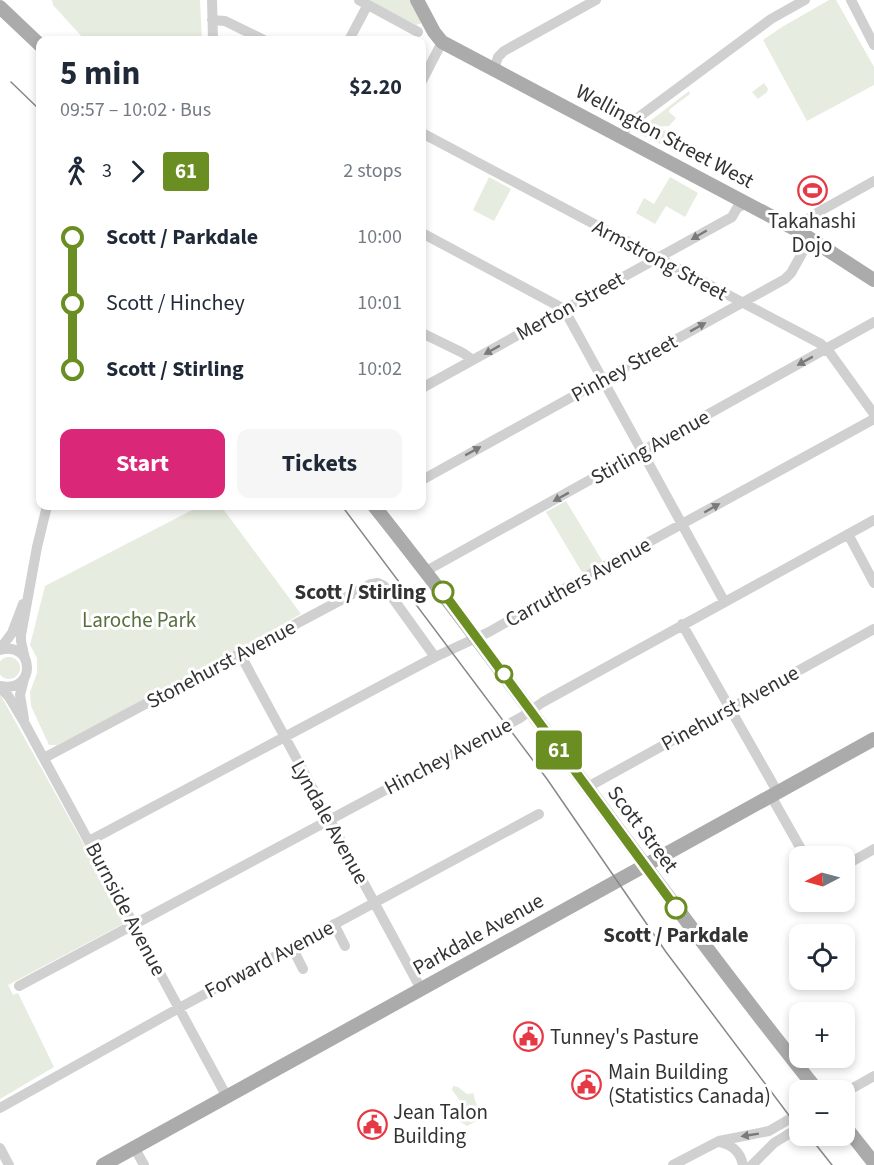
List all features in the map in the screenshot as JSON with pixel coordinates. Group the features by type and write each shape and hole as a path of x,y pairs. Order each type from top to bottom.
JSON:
{"main road":[{"path":"417,0 438,37"},
{"path":"0,7 36,41"},
{"name":"Wellington Street West","path":"438,37 747,203 874,279"},
{"name":"Scott Street","path":"377,510 476,637 644,867 809,1080"},
{"name":"Parkdale Avenue","path":"103,1165 118,1161 134,1147 874,739"},
{"path":"855,1139 874,1163"}],"street":[{"path":"212,0 213,36"},
{"path":"494,69 498,57 504,51 596,0"},
{"path":"622,136 628,125 771,19 805,0"},
{"path":"851,0 874,45"},
{"path":"351,36 363,3 418,32"},
{"path":"212,20 225,21 256,36"},
{"path":"426,70 438,37"},
{"name":"Armstrong Street","path":"426,135 813,339 826,349 874,414"},
{"path":"795,230 813,214 874,181"},
{"name":"Merton Street","path":"426,386 732,217 738,208 747,203"},
{"path":"426,235 564,309 724,601"},
{"name":"Pinhey Street","path":"426,478 788,276 810,239"},
{"name":"Stirling Avenue","path":"426,572 874,322"},
{"path":"426,335 473,360"},
{"name":"Carruthers Avenue","path":"89,841 459,645 489,632 874,419"},
{"path":"0,650 12,633 28,590 46,510"},
{"name":"Hinchey Avenue","path":"19,986 516,720 543,702 682,624 874,520"},
{"path":"848,534 874,583"},
{"name":"Stonehurst Avenue","path":"44,758 371,584 378,583 386,588 440,655"},
{"name":"Burnside Avenue","path":"24,723 20,694 27,669 21,641 28,590"},
{"path":"682,624 730,708 800,846"},
{"name":"Pinehurst Avenue","path":"586,788 874,629"},
{"path":"0,650 8,648 17,651 25,659"},
{"name":"Lyndale Avenue","path":"240,654 421,989"},
{"path":"0,687 13,687 24,678"},
{"name":"Burnside Avenue","path":"0,687 9,698 44,758 227,1097"},
{"name":"Forward Avenue","path":"0,1107 539,814"},
{"path":"855,860 874,849"},
{"path":"334,924 345,946"},
{"path":"292,947 303,969"},
{"path":"855,1087 874,1076"},
{"path":"673,1165 719,1142 758,1134 789,1120"},
{"path":"752,1165 767,1149 789,1133"},
{"path":"719,1142 735,1148 743,1165"},
{"path":"134,1147 144,1165"},
{"path":"0,1148 9,1165"}],"green space":[{"path":"52,0 200,0 202,36 81,36 53,5"},
{"path":"368,0 410,0 422,23 416,25"},
{"path":"829,0 836,0 874,67 874,85 807,121 763,40"},
{"path":"764,83 768,89 767,92 758,99 752,92"},
{"path":"689,91 690,94 670,109 669,112 676,118 669,126 641,128"},
{"path":"670,130 673,137 661,144 641,135 641,133"},
{"path":"489,177 511,189 494,221 473,210"},
{"path":"670,177 698,193 685,217 666,206 655,224 636,213 644,198 654,204"},
{"path":"566,501 603,562 583,574 546,512"},
{"name":"Laroche Park","path":"192,510 224,510 301,614 189,677 57,745 49,745 31,706 30,692 37,673 37,658 30,645 45,586"},
{"path":"9,657 17,660 19,664 17,676 9,679 1,676 -1,664 1,660"},
{"path":"0,694 127,922 8,985 13,995 18,993 54,1067 0,1099"},
{"path":"453,1086 467,1094 473,1093 482,1113 480,1119 467,1126 459,1121 457,1115 460,1103 452,1090"}],"tram line":[{"path":"11,82 36,106"},
{"path":"345,510 547,779 666,952 789,1115"},
{"path":"817,1146 832,1165"}],"bus line":[{"name":"61","path":"443,592 676,908"}],"place":[{"name":"Takahashi Dojo","path":"812,190"},
{"name":"Scott / Stirling","path":"443,592"},
{"name":"Scott / Parkdale","path":"676,908"},
{"name":"Tunney's Pasture","path":"529,1037"},
{"name":"Main Building (Statistics Canada)","path":"587,1084"},
{"name":"Jean Talon Building","path":"372,1124"}]}
